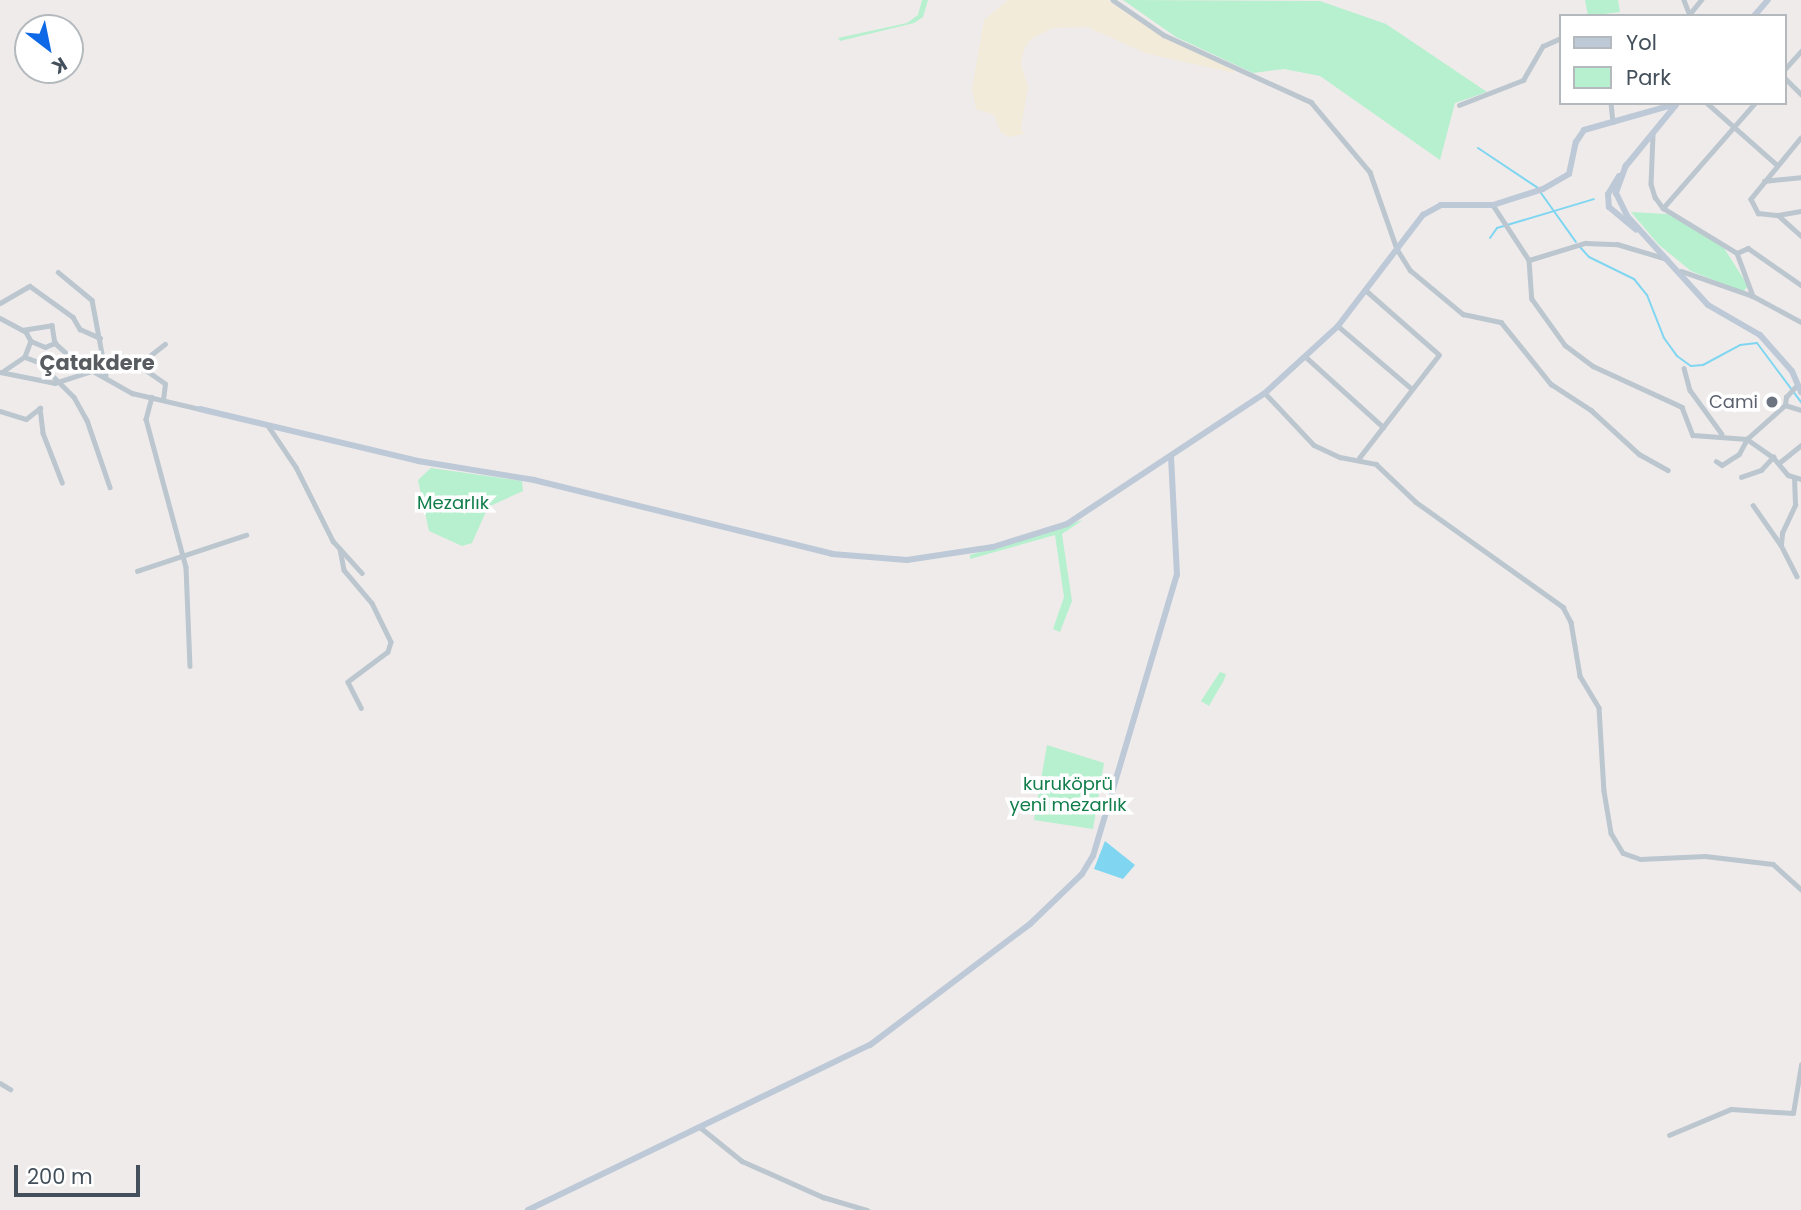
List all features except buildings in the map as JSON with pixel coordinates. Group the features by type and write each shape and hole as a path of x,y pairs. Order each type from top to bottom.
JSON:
{"street":[{"path":"1113,0 1181,44 1311,102 1370,172 1398,249 1410,270 1463,314 1501,322 1551,384 1591,410 1639,454 1668,470"},
{"path":"1689,14 1701,0"},
{"path":"1756,14 1768,0"},
{"path":"1459,105 1517,84 1543,47 1560,38"},
{"path":"1787,67 1801,51"},
{"path":"1787,80 1800,92"},
{"path":"1611,105 1613,122"},
{"path":"1,372 21,373 36,382 55,383 88,373 106,375 132,393 418,461 534,480 788,545 871,559 949,555 1035,535 1095,508 1265,393 1307,358 1338,326 1367,292 1423,215 1441,205 1493,205 1543,189 1570,174 1580,134 1673,105"},
{"path":"1676,105 1626,165 1616,199 1643,235 1681,271 1708,305 1760,335 1792,371 1801,377"},
{"path":"1709,105 1776,164"},
{"path":"1663,208 1753,105"},
{"path":"1654,131 1651,184 1663,208 1737,253 1753,296"},
{"path":"1801,138 1752,194 1754,209 1763,216 1801,211"},
{"path":"1763,181 1801,177"},
{"path":"1493,205 1529,260 1532,299 1565,345 1593,366 1682,407 1693,435 1722,434 1747,439 1773,457 1794,480 1796,505 1782,533 1782,545"},
{"path":"1778,215 1801,236"},
{"path":"1529,260 1585,243 1616,244 1668,260"},
{"path":"1737,253 1748,248 1801,285"},
{"path":"1681,271 1753,296 1801,322"},
{"path":"58,272 92,300 106,375"},
{"path":"0,303 30,286 73,317 80,329 100,338"},
{"path":"1358,458 1438,355 1367,292"},
{"path":"0,318 22,330 30,341 45,347 55,343"},
{"path":"22,330 52,325 55,343 88,373"},
{"path":"1338,326 1412,389"},
{"path":"1,372 25,357 30,341"},
{"path":"163,400 167,390 163,381 138,365 165,344"},
{"path":"25,357 39,362 55,383 74,397 87,420 110,487"},
{"path":"1307,358 1383,427"},
{"path":"1684,368 1690,390 1722,434"},
{"path":"1792,371 1795,387 1801,392"},
{"path":"1716,461 1722,465 1739,454 1747,439 1785,405 1786,397 1795,387"},
{"path":"1265,393 1314,445 1340,457 1358,458 1376,464 1416,502 1519,573 1568,614 1580,676 1599,708 1604,791 1611,833 1623,853 1633,859 1705,856 1773,864 1801,889"},
{"path":"152,397 146,419 186,567 190,666"},
{"path":"1785,405 1801,410"},
{"path":"0,411 26,419 40,408 43,433 62,481"},
{"path":"270,427 340,549 362,573"},
{"path":"1779,463 1801,445"},
{"path":"528,1210 870,1045 1030,924 1082,874 1093,856 1177,575 1171,457"},
{"path":"1741,477 1761,470 1773,457"},
{"path":"1794,480 1801,479"},
{"path":"1753,505 1782,545 1797,576"},
{"path":"137,571 182,559 246,535"},
{"path":"340,549 344,570 372,603 391,642 388,652 348,682 362,708"},
{"path":"1669,1135 1731,1109 1798,1112 1801,1065"},
{"path":"0,1083 10,1088"},
{"path":"700,1128 742,1161 823,1197 867,1210"}],"green space":[{"path":"922,0 928,0 923,17 914,23 840,41 838,38 907,23 918,15"},
{"path":"1123,0 1320,1 1386,24 1487,92 1455,103 1440,160 1320,76 1284,69 1253,73 1176,37"},
{"path":"1585,0 1618,0 1620,12 1588,14"},
{"path":"1631,212 1667,214 1689,224 1724,248 1748,286 1743,292 1691,271 1658,244"},
{"name":"Mezarlık","path":"431,468 522,481 523,491 488,507 472,543 462,546 429,531 418,480"},
{"path":"1083,520 1062,534 1072,601 1060,632 1053,629 1064,597 1055,535 970,559 970,555"},
{"path":"1220,672 1226,674 1209,706 1201,701"},
{"name":"kuruköprü yeni mezarlık","path":"1047,745 1104,763 1093,829 1034,820"}],"sand":[{"path":"1008,0 1107,0 1163,37 1233,69 1234,73 1148,54 1087,27 1053,28 1031,39 1024,49 1021,63 1028,88 1021,127 1024,134 1008,137 1000,131 994,115 976,109 972,89 984,20"}],"water":[{"path":"1105,841 1135,865 1123,879 1094,869"}],"waterway":[{"path":"1478,148 1538,188"},
{"path":"1541,193 1576,242"},
{"path":"1490,238 1497,228 1594,199"},
{"path":"1580,247 1589,257 1634,279 1647,295 1664,338 1677,356 1691,366 1703,365 1740,345 1757,343 1801,402"}],"place":[{"name":"Cami","path":"1772,402"}],"district":[{"name":"Çatakdere","path":"97,363"}]}
